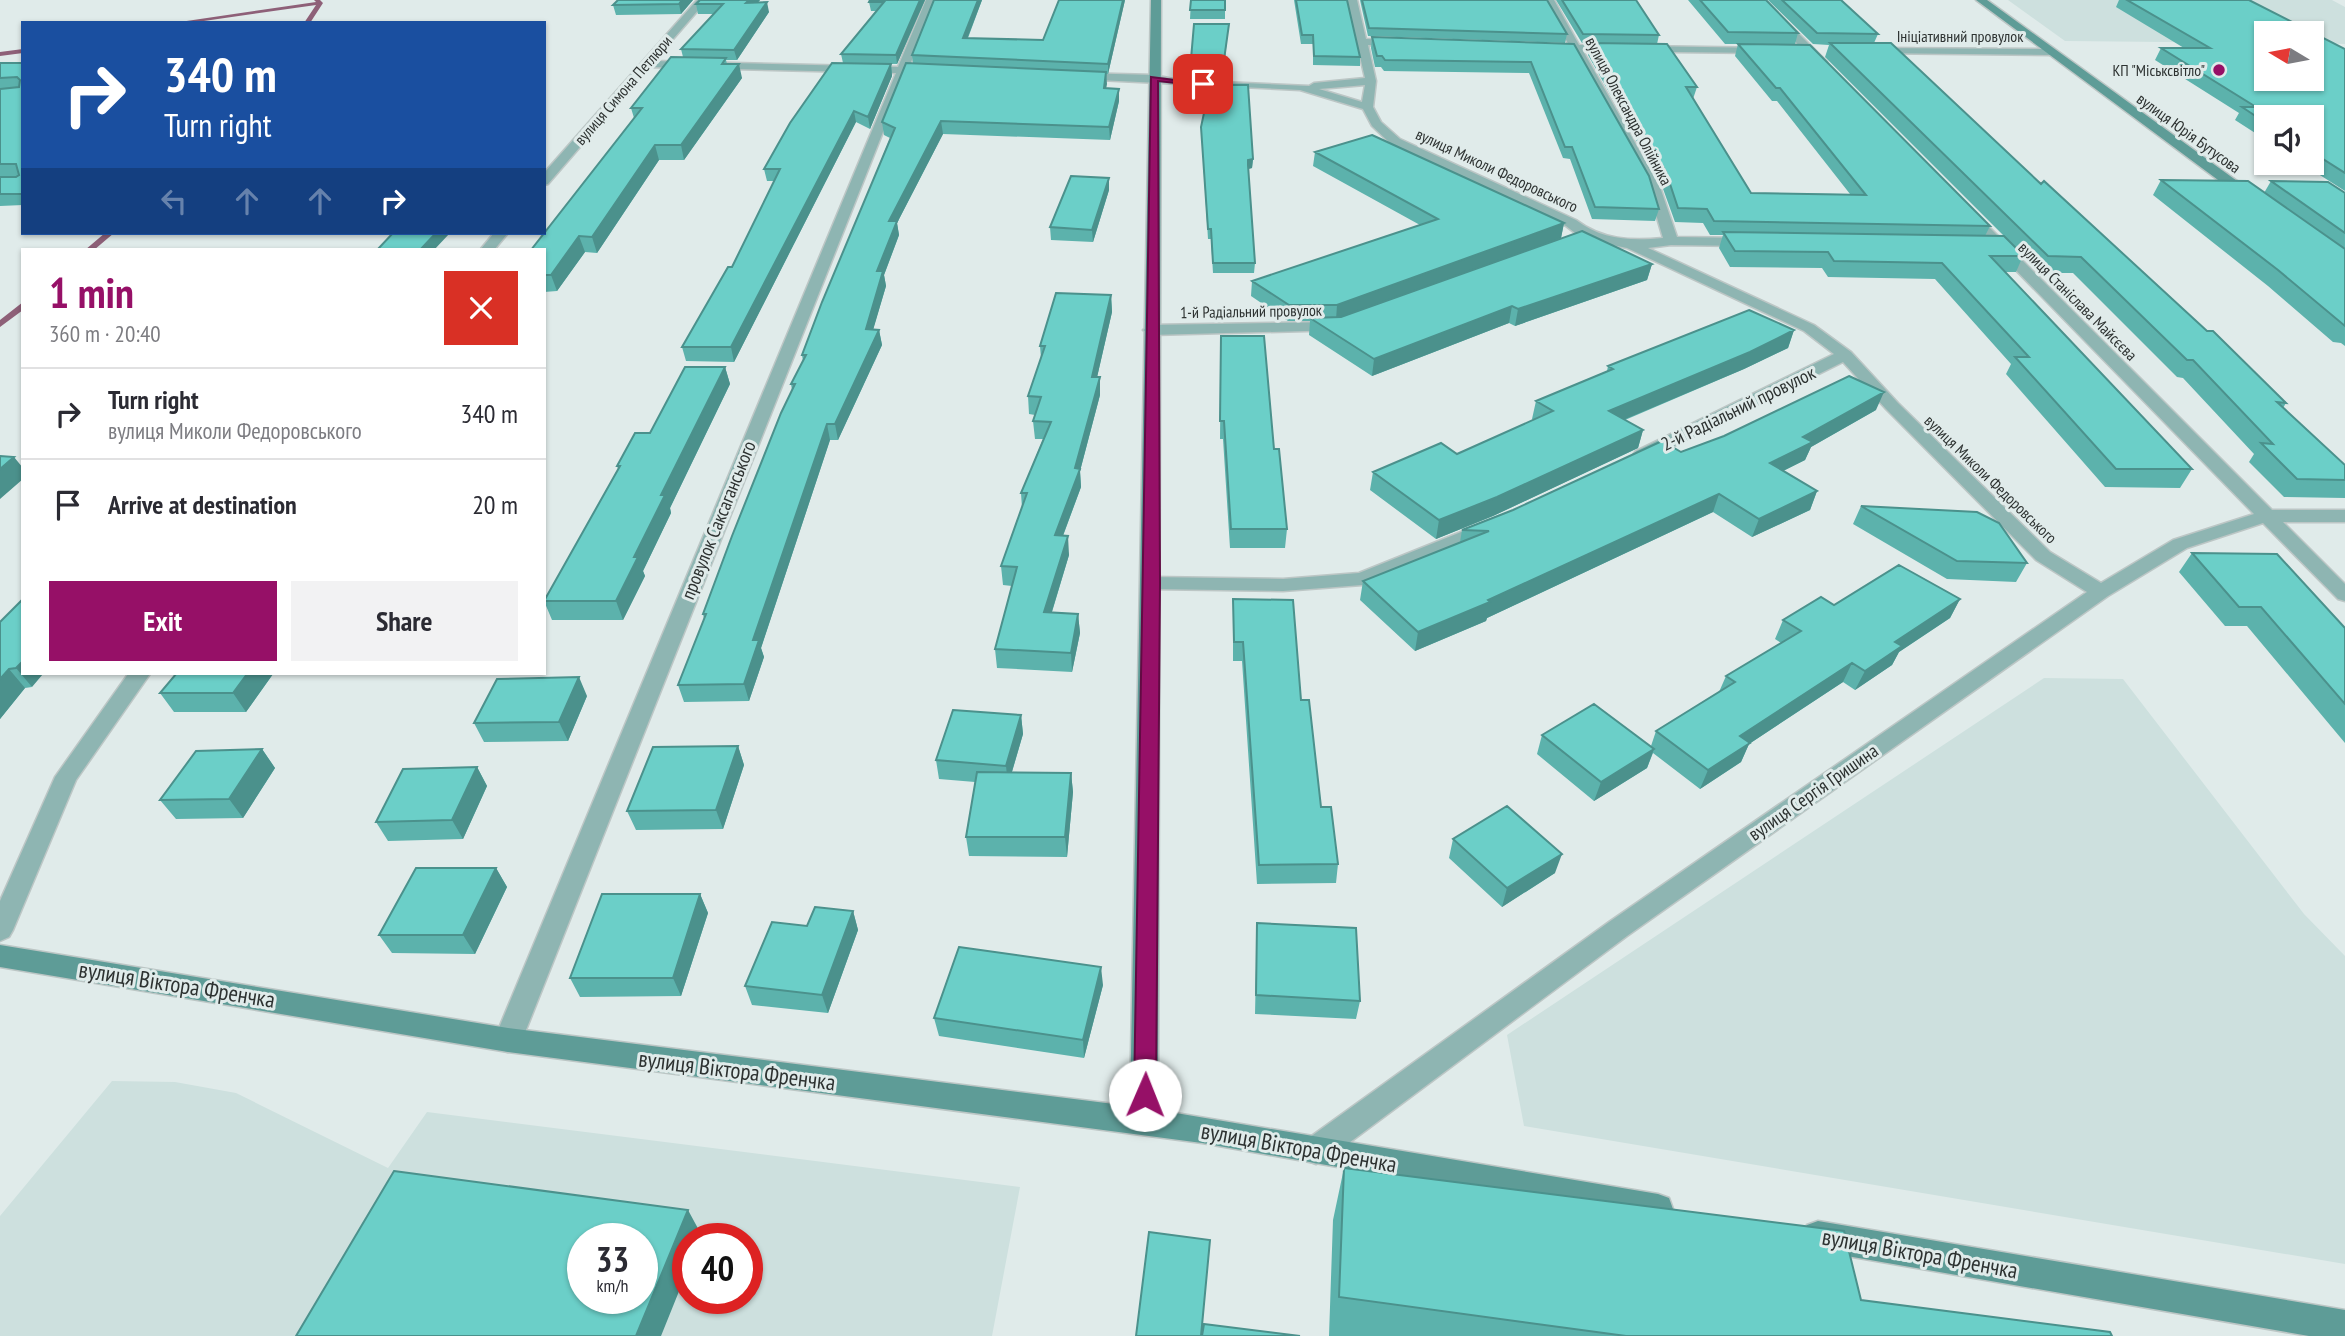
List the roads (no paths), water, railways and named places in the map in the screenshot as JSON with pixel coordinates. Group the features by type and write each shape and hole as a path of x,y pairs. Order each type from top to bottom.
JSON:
{"street":[{"name":"вулиця Симона Петлюри","path":"546,179 702,0"},
{"name":"провулок Саксаганського","path":"508,1040 931,0"},
{"path":"1144,1122 1152,583 1156,0"},
{"path":"1301,87 1367,107 1371,82 1352,0"},
{"name":"вулиця Олександра Олійника","path":"1549,0 1654,187 1671,241"},
{"path":"1759,0 1838,80"},
{"name":"вулиця Юрія Бутусова","path":"1980,0 2266,209"},
{"path":"1363,42 1417,44"},
{"path":"1538,48 1769,51"},
{"name":"Ініціативний провулок","path":"1864,51 2053,52"},
{"path":"647,64 941,71"},
{"path":"1061,75 1154,78 1178,83 1301,87 1371,82"},
{"name":"вулиця Миколи Федоровського","path":"1367,107 1376,124 1396,142 1571,223 1582,239 1631,245 1809,328 1845,355 1892,406 2043,555 2101,592"},
{"name":"вулиця Станіслава Майсєєва","path":"1952,197 2345,595"},
{"path":"1631,245 1671,241 1767,242"},
{"path":"1971,245 1999,246"},
{"name":"1-й Радіальний провулок","path":"1152,330 1338,327 1350,323"},
{"name":"2-й Радіальний провулок","path":"1624,464 1845,355"},
{"name":"вулиця Сергія Гришина","path":"1316,1150 1618,929 2101,592 2180,544 2267,516 2345,516"},
{"path":"1152,583 1283,586 1362,579 1501,522"},
{"path":"0,930 66,777 138,675"},
{"name":"вулиця Віктора Френчка","path":"0,956 508,1040 1202,1129 1684,1213"},
{"name":"вулиця Віктора Френчка","path":"1793,1232 2345,1326"}],"waterway":[{"path":"317,0 320,3"},
{"path":"190,21 320,3"},
{"path":"308,21 320,3"},
{"path":"0,54 21,51"},
{"path":"91,248 108,235"},
{"path":"0,324 21,307"}],"place":[{"name":"КП \"Міськсвітло\"","path":"2219,70"}]}
